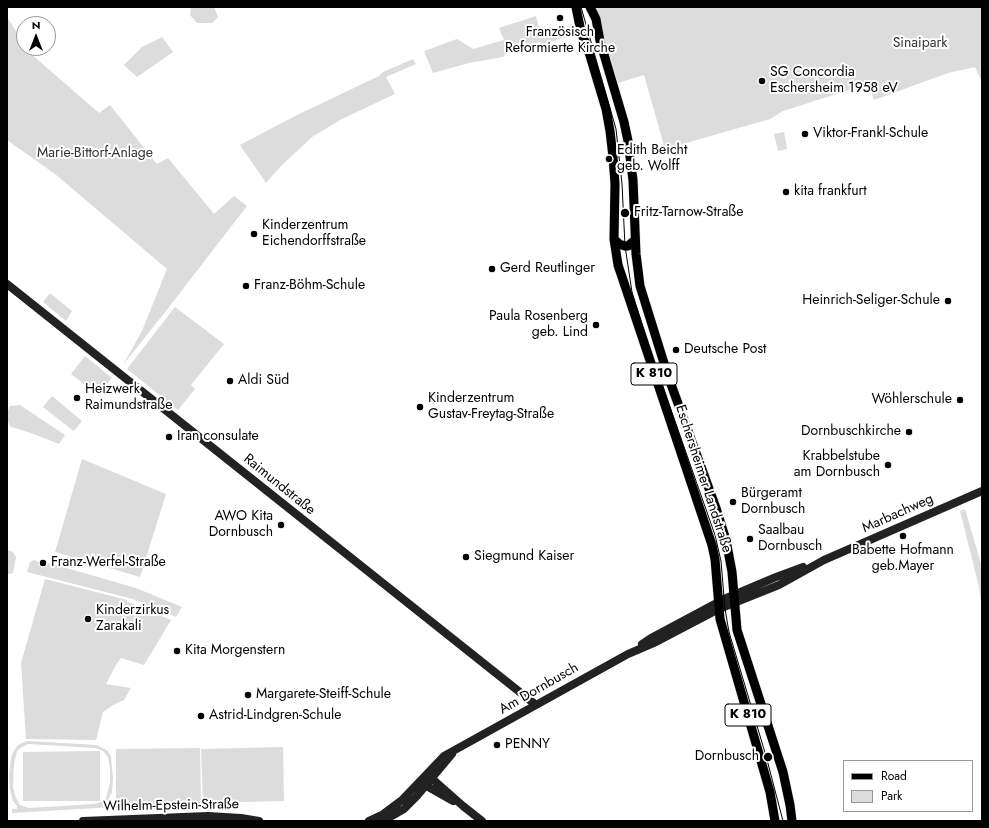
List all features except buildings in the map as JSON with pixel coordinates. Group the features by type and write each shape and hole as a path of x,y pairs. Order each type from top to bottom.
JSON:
{"main road":[{"name":"Eschersheimer Landstraße","path":"576,7 581,32 588,49 606,109 610,131 615,184 614,239 621,277 712,545 724,633 770,792 776,821"},
{"name":"Eschersheimer Landstraße","path":"590,7 596,19 600,41 624,122 628,141 633,180 640,286 668,376 720,520 729,556 738,636 759,695 782,772 790,805 792,821"},
{"path":"614,239 619,244 625,246 628,246 636,240"},
{"name":"Raimundstraße","path":"7,284 536,705"},
{"name":"Marbachweg","path":"719,605 779,585 824,560 982,490"},
{"name":"Am Dornbusch","path":"430,776 444,756 632,652 651,638 719,605"},
{"path":"369,821 382,815 395,806 419,781 430,776"},
{"path":"383,821 404,808 426,786 430,776"},
{"path":"430,776 482,821"},
{"path":"419,781 463,806"},
{"name":"Wilhelm-Epstein-Straße","path":"83,821 208,816 241,818 259,821"},
{"name":"Wilhelm-Epstein-Straße","path":"208,821 226,821"}],"green space":[{"path":"191,7 214,7 218,17 212,23 197,23 190,15"},
{"name":"Sinaipark","path":"982,7 982,82 975,67 948,73 874,100 868,84 783,111 770,119 665,149 644,75 618,83 595,8"},
{"path":"536,16 539,28 549,32 574,25 577,34 543,44 540,42 510,49 503,57 469,63 433,73 424,51 457,39 473,49 504,40 499,28"},
{"name":"Marie-Bittorf-Anlage","path":"7,17 16,31 16,56 33,56 99,113 110,105 157,164 168,158 214,214 234,196 247,206 123,365 142,331 167,269 55,174 7,140"},
{"path":"162,37 173,52 137,77 124,65 142,47"},
{"path":"413,59 416,64 386,77 395,94 342,119 312,137 280,167 266,183 240,145 297,115 379,76 383,72"},
{"path":"784,132 787,149 778,151 774,134"},
{"path":"50,293 72,311 66,321 43,302"},
{"path":"175,307 224,344 191,385 195,389 178,410 127,369"},
{"path":"85,356 112,378 98,395 71,374"},
{"path":"52,396 82,421 74,431 43,407"},
{"path":"20,405 65,435 59,444 11,427 7,420 7,413 10,406"},
{"path":"82,459 166,494 140,577 55,552"},
{"path":"965,509 982,567 982,606 978,583 960,511"},
{"path":"7,550 13,552 16,557 13,573 9,574 7,574"},
{"path":"34,560 136,588 182,607 176,617 133,599 27,572 30,562"},
{"path":"45,579 127,600 127,603 128,602 171,620 144,665 121,658 116,665 106,684 131,688 124,700 103,712 96,740 26,739 21,663"},
{"path":"27,741 97,745 108,751 111,757 113,778 112,792 107,802 113,802 114,807 12,813 12,809 17,809 17,806 13,801 9,777 11,758 18,745","holes":["28,744 95,748 103,751 108,757 110,769 110,783 106,798 101,802 94,804 29,808 20,805 13,787 14,764 17,751 22,747"]},
{"path":"283,747 284,801 203,803 201,749"},
{"path":"200,748 201,805 116,806 116,749"},
{"path":"100,751 100,801 23,801 23,752"}],"tram line":[{"path":"581,7 616,129 622,184 625,246 632,292 651,353 715,535 721,561 725,609 729,632 766,756 783,821"}],"place":[{"name":"Französisch Reformierte Kirche","path":"560,18"},
{"name":"SG Concordia Eschersheim 1958 eV","path":"762,81"},
{"name":"Viktor-Frankl-Schule","path":"805,134"},
{"name":"Edith Beicht geb. Wolff","path":"609,159"},
{"name":"kita frankfurt","path":"786,192"},
{"name":"Fritz-Tarnow-Straße","path":"625,213"},
{"name":"Kinderzentrum Eichendorffstraße","path":"254,234"},
{"name":"Gerd Reutlinger","path":"492,269"},
{"name":"Franz-Böhm-Schule","path":"246,286"},
{"name":"Heinrich-Seliger-Schule","path":"948,301"},
{"name":"Paula Rosenberg geb. Lind","path":"596,325"},
{"name":"Deutsche Post","path":"676,350"},
{"name":"Aldi Süd","path":"230,381"},
{"name":"Heizwerk Raimundstraße","path":"77,398"},
{"name":"Wöhlerschule","path":"960,400"},
{"name":"Kinderzentrum Gustav-Freytag-Straße","path":"420,407"},
{"name":"Dornbuschkirche","path":"909,432"},
{"name":"Iran consulate","path":"169,437"},
{"name":"Krabbelstube am Dornbusch","path":"888,465"},
{"name":"Bürgeramt Dornbusch","path":"733,502"},
{"name":"AWO Kita Dornbusch","path":"281,525"},
{"name":"Babette Hofmann geb.Mayer","path":"903,536"},
{"name":"Saalbau Dornbusch","path":"750,539"},
{"name":"Siegmund Kaiser","path":"466,557"},
{"name":"Franz-Werfel-Straße","path":"43,563"},
{"name":"Kinderzirkus Zarakali","path":"88,619"},
{"name":"Kita Morgenstern","path":"177,651"},
{"name":"Margarete-Steiff-Schule","path":"248,695"},
{"name":"Astrid-Lindgren-Schule","path":"201,716"},
{"name":"PENNY","path":"497,745"},
{"name":"Dornbusch","path":"768,757"}]}
